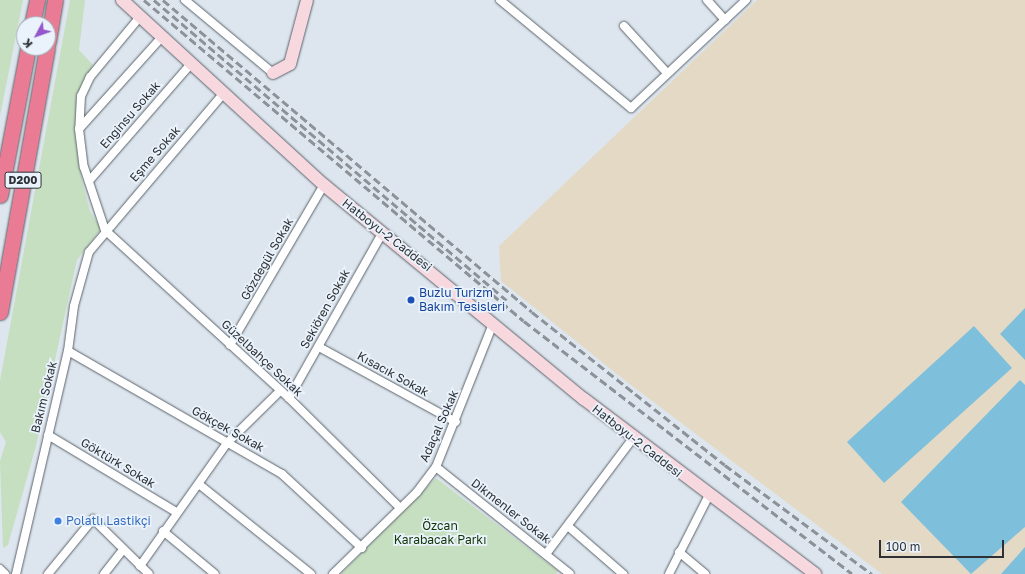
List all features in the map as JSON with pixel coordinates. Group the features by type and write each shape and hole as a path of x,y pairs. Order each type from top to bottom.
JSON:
{"highway":[{"path":"34,16 37,0"},
{"path":"52,16 55,0"},
{"name":"D200","path":"0,195 26,56"},
{"name":"D200","path":"0,312 46,56"}],"main road":[{"name":"Hatboyu-2 Caddesi","path":"122,0 139,18 190,65 324,185 633,438 815,574"},
{"path":"273,73 290,64 307,0"}],"street":[{"path":"185,0 273,73"},
{"path":"500,0 631,108 746,0"},
{"path":"707,0 725,20"},
{"path":"105,230 89,181 79,129 81,96 90,77 139,18"},
{"path":"624,26 667,73"},
{"path":"79,129 161,38"},
{"name":"Enginsu Sokak","path":"89,181 190,65"},
{"name":"Eşme Sokak","path":"105,230 223,94"},
{"name":"Gözdegül Sokak","path":"230,345 324,185"},
{"name":"Güzelbahçe Sokak","path":"105,230 289,398 399,507"},
{"name":"Bakım Sokak","path":"16,574 68,351 81,277 89,252 105,230"},
{"name":"Sekiören Sokak","path":"289,398 383,232"},
{"name":"Adaçal Sokak","path":"333,574 362,548 436,467 456,422 493,324"},
{"name":"Kısacık Sokak","path":"319,347 456,422"},
{"name":"Gökçek Sokak","path":"68,351 227,443 238,446 282,474 362,548"},
{"path":"140,566 176,512 200,485 227,443 280,391"},
{"name":"Göktürk Sokak","path":"48,435 176,512"},
{"path":"546,554 569,527 633,438"},
{"name":"Dikmenler Sokak","path":"436,467 570,574"},
{"path":"200,485 311,574"},
{"path":"669,574 709,495"},
{"path":"48,574 92,519 122,551 150,574"},
{"path":"569,527 623,574"},
{"path":"163,531 215,574"},
{"path":"104,574 122,551"},
{"path":"679,552 705,574"},
{"path":"0,569 5,574"}],"shaded area":[{"path":"757,0 1025,0 1025,574 882,574 627,382 501,281 499,246"}],"green space":[{"path":"0,0 23,0 20,16 16,16 16,35 0,116"},
{"path":"70,0 85,0 79,50 93,65 77,95 75,126 82,180 90,211 101,229 77,260 36,446 8,545 3,548 0,461 6,442 0,432 0,381"},
{"name":"Özcan Karabacak Parkı","path":"436,478 558,571 556,574 341,574"}],"water":[{"path":"1025,308 1025,360 1000,334"},
{"path":"974,326 1012,368 884,483 847,442"},
{"path":"1020,380 1025,385 1025,527 971,574 901,502"},
{"path":"1025,547 1025,574 1001,574"}],"railway":[{"path":"144,0 524,321 852,574"},
{"path":"154,0 507,300"},
{"path":"163,0 532,312 725,465 872,574"}],"place":[{"name":"Buzlu Turizm Bakım Tesisleri","path":"411,300"},
{"name":"Polatlı Lastikçi","path":"58,521"}]}
